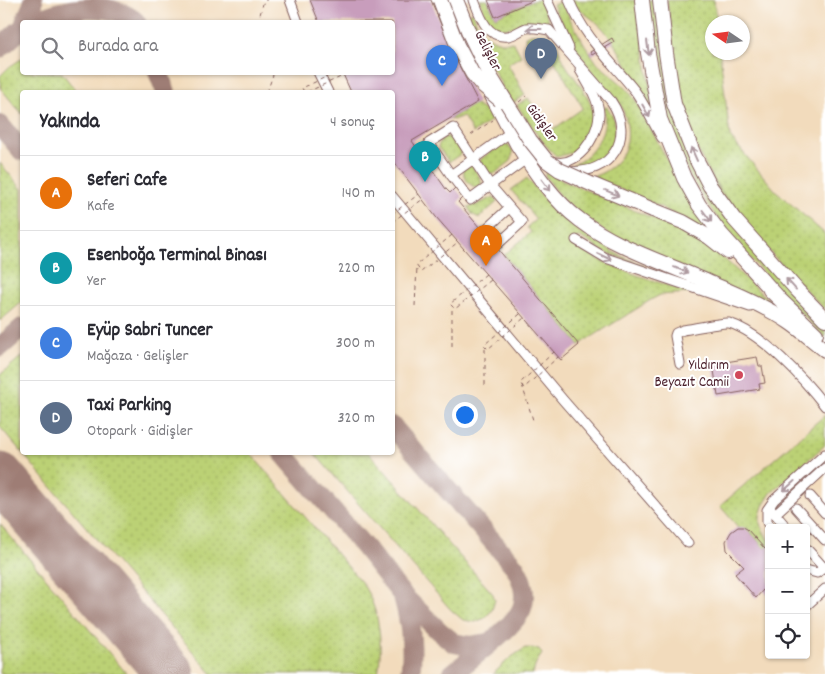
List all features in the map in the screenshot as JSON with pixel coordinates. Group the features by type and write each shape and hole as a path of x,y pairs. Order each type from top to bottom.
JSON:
{"highway":[{"path":"440,0 457,45 472,74 503,103 526,159 563,207 615,242 710,282 764,308 789,322 825,350"},
{"name":"Gelişler","path":"448,0 459,32 502,114 515,132"},
{"name":"Gidişler","path":"456,0 469,33 515,132 530,140 546,160 560,170 683,222 709,237 777,296"},
{"path":"642,0 648,53 660,119 684,178 699,205 720,234 777,296 825,343"},
{"path":"660,0 674,104 694,155 710,186 734,219 825,319"}],"lane":[{"path":"290,0 297,20"},
{"path":"474,0 487,29 494,34 507,36 526,28 549,30 617,110 620,119 620,140 611,157 598,167 584,172 560,170"},
{"path":"451,175 472,159 515,132 552,161 568,162 584,151 594,136 599,113 595,97 572,55 547,0"},
{"path":"569,0 575,15 598,49 636,93 684,178"},
{"path":"320,75 327,90"},
{"path":"509,208 490,185 453,128 429,143 470,200 490,185 526,159"},
{"path":"395,200 562,400 688,543"},
{"path":"576,240 606,258 749,306 789,322"},
{"path":"680,364 676,333 682,330 727,323 748,332 770,348 811,388 825,406"},
{"path":"772,510 774,500 825,454"},
{"path":"769,524 767,510 772,510 825,468"},
{"path":"810,496 825,513"},
{"path":"796,508 825,540"},
{"path":"772,510 784,524"},
{"path":"810,552 825,568 817,573 810,571"},
{"path":"810,602 825,589"}],"path":[{"path":"259,20 265,0"},
{"path":"268,90 273,75"},
{"path":"302,90 302,88 330,75"},
{"path":"312,90 343,76"},
{"path":"395,212 419,194"},
{"path":"395,220 423,199"},
{"path":"415,306 416,265 452,236"},
{"path":"417,267 421,272 458,242"},
{"path":"452,346 452,306 450,304 486,274"},
{"path":"452,306 455,310 491,280"},
{"path":"485,385 486,346 484,345 520,314"},
{"path":"486,346 488,350 524,318"},
{"path":"533,420 520,383 554,352"},
{"path":"522,385 524,388 558,357"}],"green space":[{"path":"480,0 488,0 495,17 534,0 541,0 550,24 539,22 505,28 494,26 486,17"},
{"path":"571,0 637,0 655,120 613,41 601,27"},
{"path":"647,0 655,0 682,138 806,308 825,327 825,338 739,245 697,188 676,146 664,108"},
{"path":"667,0 714,0 716,15 705,15 705,60 721,60 730,137 775,190 825,234 825,310 760,241 721,192 705,165 692,136 682,106"},
{"path":"562,1 572,23 597,63 626,88 636,101 686,195 721,241 659,206 592,177 607,170 622,155 626,147 627,127 622,108 617,99 615,100 588,66 559,18 553,5"},
{"path":"473,12 483,32 496,40 514,43 521,56 508,64 525,95 511,104 466,15"},
{"path":"531,34 544,36 559,50 567,67 587,96 592,109 592,124 588,137 578,148 568,154 557,157 540,139 517,105 528,98 551,131 583,108 546,47 531,52 527,47 525,36"},
{"path":"20,60 20,75 64,75 75,90 20,90 20,112 1,89 0,76"},
{"path":"474,104 496,117 473,133 463,116 453,120 450,119"},
{"path":"607,107 614,122 615,130 615,138 609,152 603,158 593,163 572,165 581,161 597,143 605,122 604,108"},
{"path":"445,137 451,137 462,153 449,162 438,147 441,140"},
{"path":"505,144 513,152 511,161 494,174 487,172 480,162 481,159 499,145"},
{"path":"0,163 20,187 20,304 0,321"},
{"path":"467,166 472,166 480,177 481,185 479,187 472,186 466,179 464,169"},
{"path":"547,167 552,173 566,182 667,224 701,241 718,253 773,304 772,306 615,239 565,202 545,176"},
{"path":"527,178 541,195 580,232 619,255 644,266 604,252 579,236 572,244 615,267 690,293 660,295 579,345 504,255 531,232 527,227 536,219 511,190"},
{"path":"494,197 497,200 496,203 479,218 472,214 468,207 476,205"},
{"path":"20,358 20,450 0,427 0,375"},
{"path":"825,415 825,445 771,493 763,506 760,524 765,534 765,549 750,532 738,527 720,506"},
{"path":"24,455 252,455 363,584 375,610 379,628 380,656 378,674 212,674"},
{"path":"316,455 371,455 493,594 495,600 492,610 485,618 475,622 463,620 451,610"},
{"path":"0,524 127,674 0,674"},
{"path":"525,648 539,649 542,654 536,663 533,674 493,674 510,658"}],"building":[{"path":"310,0 431,0 452,52 478,102 412,141 446,189 450,193 455,188 463,197 458,202 579,345 561,360 436,217 395,163 395,90 350,90 343,75 395,75 395,20 318,20"},
{"path":"488,0 534,0 495,17"},
{"path":"612,38 614,42 592,55 590,52"},
{"name":"Yıldırım Beyazıt Camii","path":"757,357 759,366 762,366 765,383 759,384 760,389 718,396 713,364"},
{"path":"738,527 747,529 765,549 765,592 763,590 756,598 735,574 744,567 727,550 726,541 731,532"}],"taxiway":[{"path":"26,20 33,0"},
{"path":"38,20 58,13 86,8 101,8 114,11 133,20"},
{"path":"0,48 20,30"},
{"path":"159,75 165,90"},
{"path":"0,125 20,149"},
{"path":"0,347 20,330"},
{"path":"395,429 515,567 523,587 524,598 522,608 511,624 452,674"},
{"path":"285,455 366,549 403,596 439,631 454,643 470,646 489,643"},
{"path":"403,596 411,635 410,674"}],"runway":[{"path":"0,477 170,674"}],"place":[{"name":"Taxi Parking","path":"541,79"},
{"name":"Eyüp Sabri Tuncer","path":"442,86"},
{"name":"Esenboğa Terminal Binası","path":"425,182"},
{"name":"Seferi Cafe","path":"486,266"},
{"name":"Yıldırım Beyazıt Camii","path":"739,375"}]}
